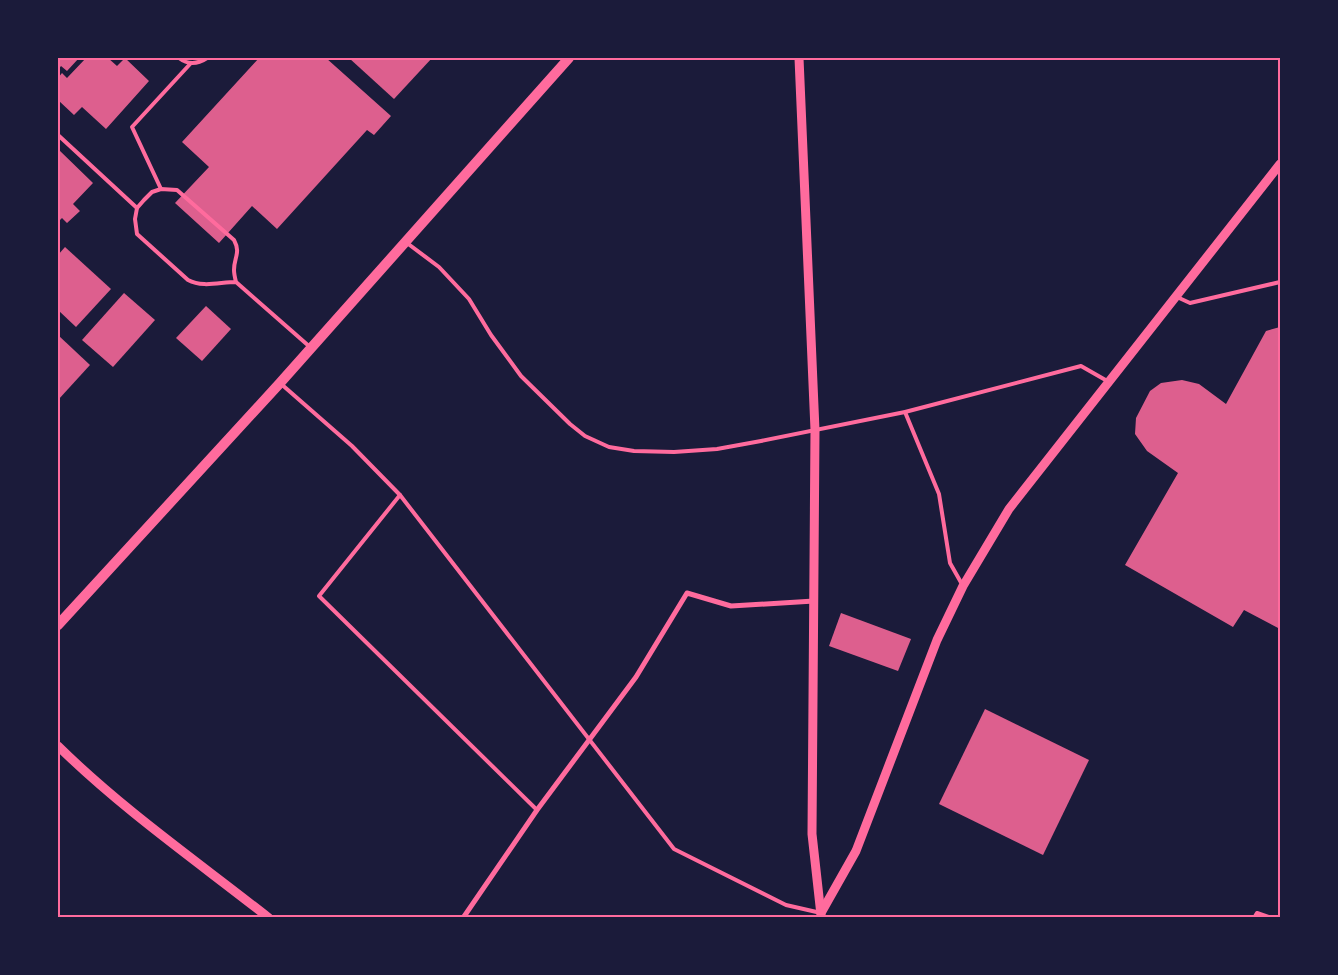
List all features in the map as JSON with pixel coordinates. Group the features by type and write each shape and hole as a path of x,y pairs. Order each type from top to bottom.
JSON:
{"main road":[{"path":"58,623 280,383 568,58"}],"street":[{"path":"799,58 815,430 812,834 821,915"},
{"path":"821,915 856,851 937,640 963,586 1009,509 1280,164"},
{"path":"463,918 537,810 636,677 687,593 731,606 814,601"},
{"path":"58,746 115,798 269,918"}],"lane":[{"path":"179,58 191,63 201,62 207,58"},
{"path":"161,189 132,126 191,63"},
{"path":"58,136 138,208"},
{"path":"236,282 202,285 188,280 138,234 134,224 138,208 144,200 152,192 161,189 177,190 234,240 238,253 234,271 236,282 311,348"},
{"path":"405,242 439,266 469,299 491,336 521,376 570,424 585,436 609,446 634,452 717,449 905,412 1081,366 1109,382"},
{"path":"1177,297 1190,303 1280,282"},
{"path":"280,383 352,446 400,495 674,849 786,905 821,915"},
{"path":"905,412 939,494 950,564 963,586"},
{"path":"400,495 320,596 537,810"},
{"path":"1254,918 1257,914 1272,918"}],"building":[{"path":"58,58 79,58 67,71 61,66 58,70"},
{"path":"86,58 108,58 117,66 125,58 149,81 106,129 82,107 74,115 58,100 58,78 62,73 67,78"},
{"path":"259,58 326,58 391,116 374,135 367,130 277,229 252,206 219,243 175,203 209,167 182,142"},
{"path":"349,58 432,58 394,99"},
{"path":"58,149 93,183 73,204 80,211 67,223 62,218 58,222"},
{"path":"65,247 111,289 76,327 58,310 58,255"},
{"path":"124,293 155,320 113,367 82,340"},
{"path":"206,306 231,329 202,361 176,338"},
{"path":"1280,327 1280,629 1244,610 1233,627 1125,565 1178,473 1147,451 1135,434 1136,418 1150,391 1161,383 1182,380 1199,384 1226,404 1266,331"},
{"path":"58,335 90,365 58,400"},
{"path":"841,613 911,639 898,671 829,646"},
{"path":"985,709 1089,760 1043,855 939,804"}]}
